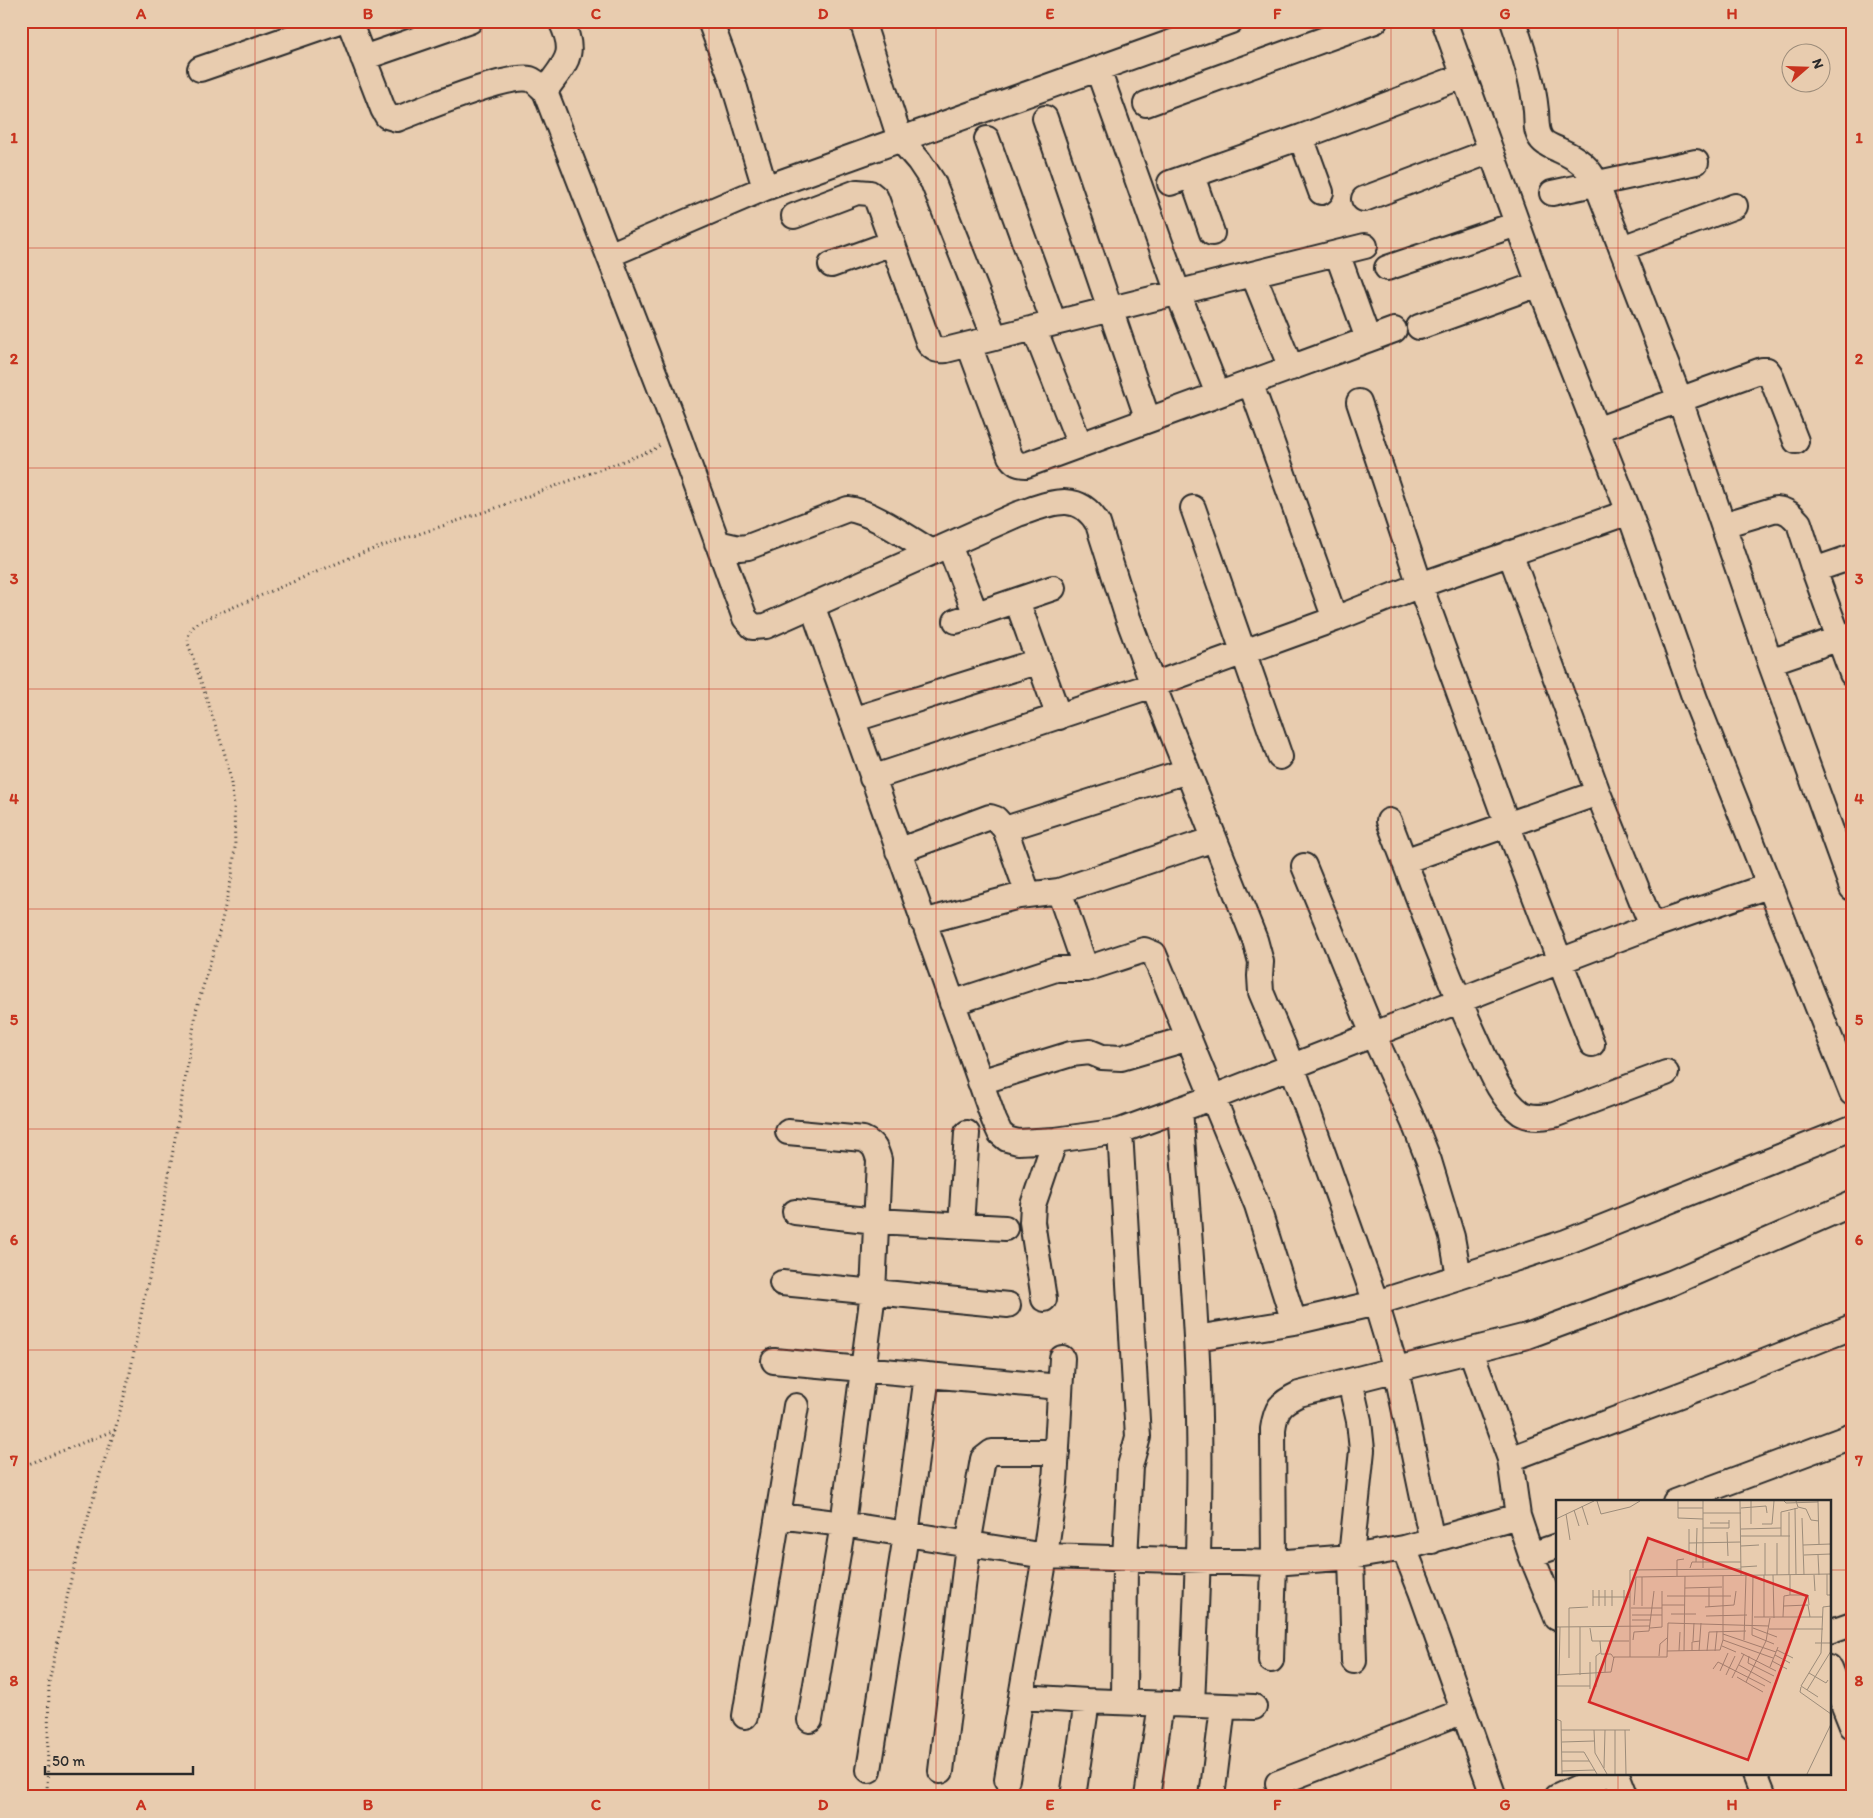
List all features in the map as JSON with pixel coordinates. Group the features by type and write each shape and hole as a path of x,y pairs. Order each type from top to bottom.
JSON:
{"street":[{"path":"200,69 339,21"},
{"path":"349,21 387,116 397,119 498,83 517,79 530,79 545,90 674,424 744,618 753,627 766,626 1018,514 1059,503 1075,503 1082,505 1091,512 1098,524 1128,618 1255,940 1261,962 1261,992 1292,1066 1376,1303 1396,1369 1432,1541"},
{"path":"363,58 470,21"},
{"path":"545,90 569,56 570,45 561,21"},
{"path":"710,21 734,85 765,188"},
{"path":"862,21 900,139 923,166 932,182 995,338"},
{"path":"1146,104 1374,21"},
{"path":"1444,21 1539,284 1628,512 1695,699 1768,886 1849,1080"},
{"path":"1513,21 1533,88 1538,134 1547,145 1571,155 1584,164 1593,175 1597,184 1680,400 1770,662 1852,888"},
{"path":"610,255 765,188 1221,23"},
{"path":"1170,183 1301,137 1464,76"},
{"path":"1102,81 1178,293 1218,394"},
{"path":"1045,118 1148,420"},
{"path":"1301,137 1321,192"},
{"path":"987,139 1080,445"},
{"path":"1364,199 1491,151"},
{"path":"1552,193 1696,162"},
{"path":"1192,176 1212,233"},
{"path":"794,216 857,192 864,191 876,198 929,344 938,351 969,345 1365,246"},
{"path":"1622,248 1735,206"},
{"path":"1387,268 1517,224"},
{"path":"831,265 892,243"},
{"path":"1337,253 1368,340"},
{"path":"1253,274 1291,368"},
{"path":"1420,327 1539,284"},
{"path":"969,345 1013,462 1019,465 1026,465 1394,330"},
{"path":"1596,430 1757,371 1767,370 1796,441"},
{"path":"1250,382 1335,619"},
{"path":"1359,402 1420,585 1507,824 1592,1044"},
{"path":"1193,508 1280,757"},
{"path":"717,543 739,548 748,547 848,509 855,510 940,548 966,618 1053,588"},
{"path":"1723,525 1776,509 1783,509 1790,513 1798,523 1814,570 1846,636 1852,674"},
{"path":"872,778 1154,685 1335,619 1420,585 1628,512"},
{"path":"1510,553 1598,793 1652,926"},
{"path":"1814,570 1852,557"},
{"path":"1017,601 1059,717"},
{"path":"812,606 994,1120 1000,1133 1018,1142 1055,1140 1120,1131 1214,1097 1652,926 1768,886"},
{"path":"1770,662 1846,636"},
{"path":"852,720 1039,661"},
{"path":"1005,829 1188,771"},
{"path":"1404,861 1598,793"},
{"path":"898,851 990,817 996,819 1005,829 1028,894"},
{"path":"1389,821 1459,1001 1490,1069 1504,1095 1513,1106 1528,1116 1540,1118 1554,1115 1666,1073"},
{"path":"923,922 1028,894 1059,890 1214,840"},
{"path":"1304,866 1373,1034 1429,1161 1452,1237 1460,1277"},
{"path":"1059,890 1086,969"},
{"path":"952,1003 1056,969 1086,969 1138,951 1150,951 1156,957 1257,1205 1294,1322"},
{"path":"980,1082 1071,1054 1090,1052 1109,1059 1121,1058 1189,1038"},
{"path":"1180,1108 1200,1417 1198,1560 1192,1705"},
{"path":"1196,1338 1294,1322 1376,1303 1460,1277 1566,1242 1852,1128"},
{"path":"1120,1131 1138,1437 1130,1466 1124,1558 1124,1702"},
{"path":"788,1132 863,1140 871,1143 876,1150 879,1160 873,1293 864,1369 843,1524 810,1720"},
{"path":"961,1226 967,1134"},
{"path":"1044,1299 1032,1222 1033,1205 1055,1140"},
{"path":"1271,1660 1274,1563 1273,1429 1277,1409 1282,1403 1299,1394 1527,1336 1671,1283 1852,1204"},
{"path":"795,1212 876,1221 1005,1228"},
{"path":"782,1283 1008,1305"},
{"path":"1510,1459 1852,1328"},
{"path":"1471,1351 1510,1459 1518,1516 1531,1555 1556,1616"},
{"path":"1007,1779 1045,1556 1055,1483 1062,1358"},
{"path":"774,1362 1060,1388"},
{"path":"869,1770 906,1535 927,1375"},
{"path":"1350,1381 1359,1421 1362,1450 1350,1557 1354,1661"},
{"path":"744,1716 796,1406"},
{"path":"1681,1500 1852,1436"},
{"path":"941,1771 968,1545 983,1459 992,1452 1057,1452"},
{"path":"778,1516 843,1524 1045,1556 1274,1563 1350,1557 1404,1548 1518,1516"},
{"path":"1531,1555 1556,1546"},
{"path":"1404,1548 1494,1797"},
{"path":"1830,1632 1852,1624"},
{"path":"1830,1671 1852,1726"},
{"path":"1021,1697 1254,1707"},
{"path":"1073,1797 1087,1701"},
{"path":"1148,1797 1161,1704"},
{"path":"1212,1797 1223,1707"},
{"path":"1278,1783 1464,1711"},
{"path":"1557,1797 1603,1776"},
{"path":"1618,1776 1626,1797"},
{"path":"1755,1776 1764,1797"}],"path":[{"path":"47,1797 49,1682 71,1579 129,1378 145,1294 152,1270 197,1006 219,933 232,876 235,847 234,806 230,776 224,751 187,636 196,624 203,620 359,554 493,509 653,450 663,443 674,424"},
{"path":"21,1467 115,1430"}]}
